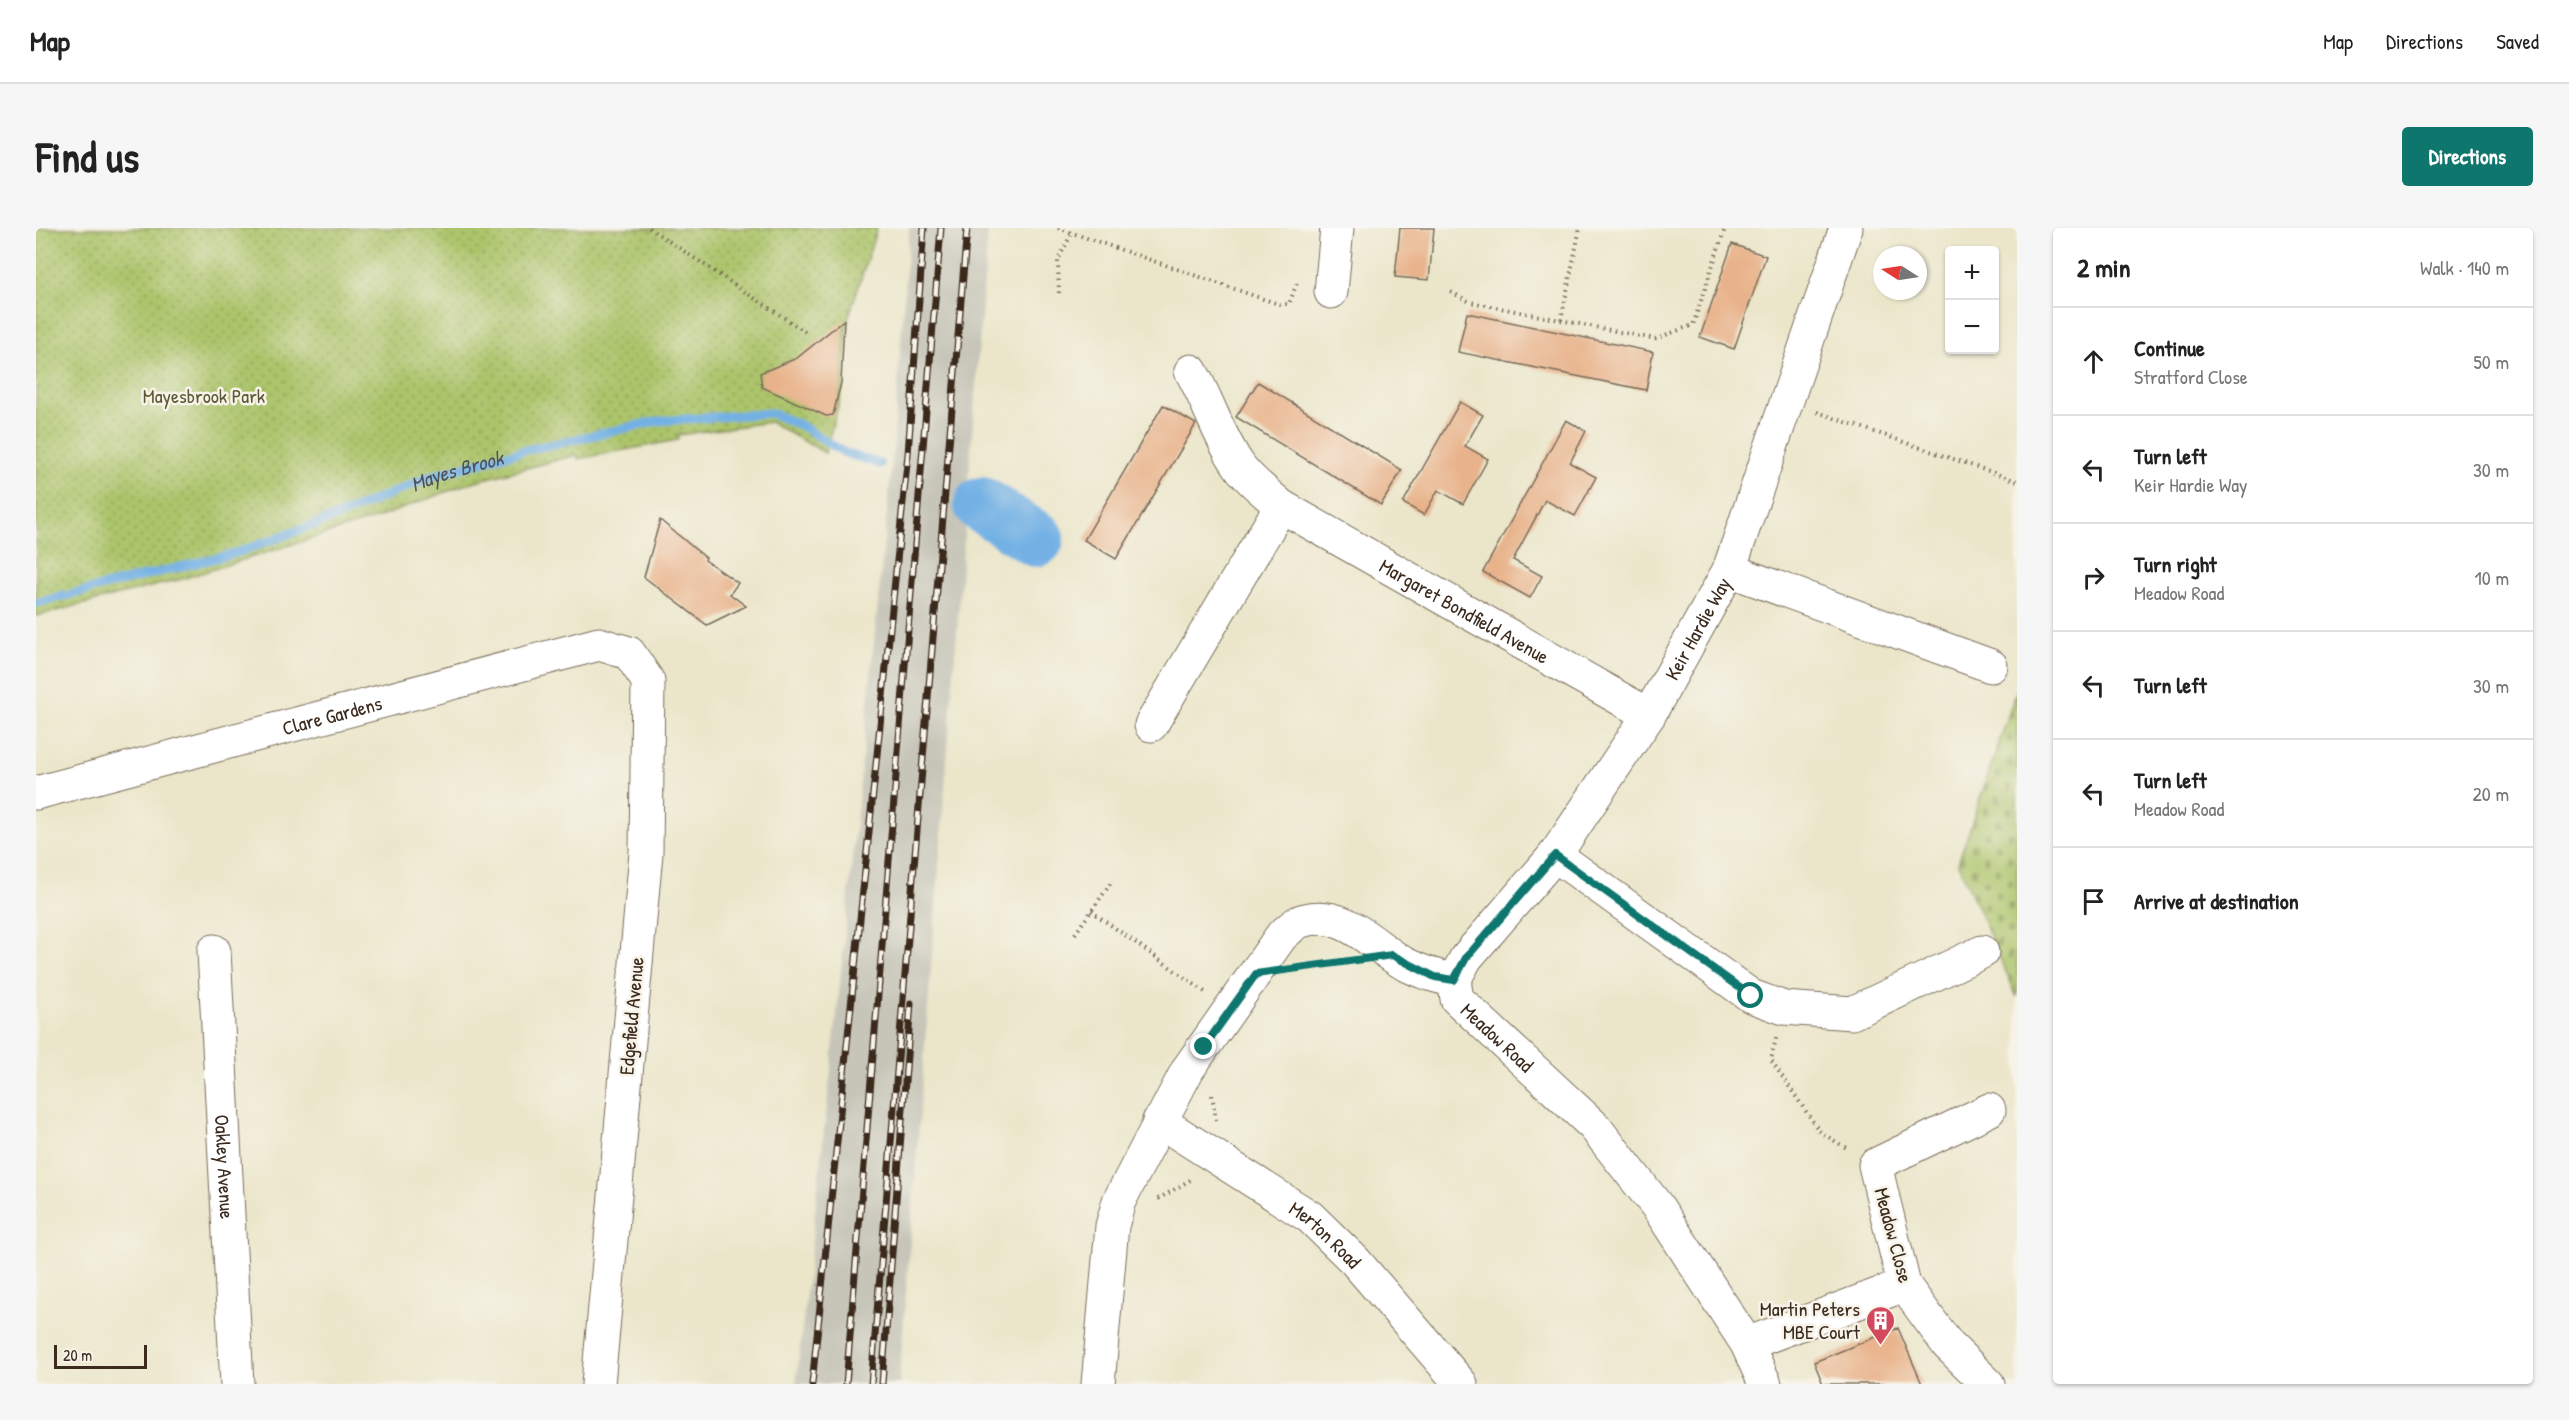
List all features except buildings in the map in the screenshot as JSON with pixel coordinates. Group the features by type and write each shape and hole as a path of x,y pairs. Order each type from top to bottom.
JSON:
{"street":[{"path":"1332,280 1338,228"},
{"name":"Keir Hardie Way","path":"1454,980 1466,958 1555,855 1649,715 1729,570 1788,402 1845,228"},
{"name":"Margaret Bondfield Avenue","path":"1191,371 1207,399 1229,450 1242,470 1281,506 1649,715"},
{"path":"1151,725 1281,506"},
{"path":"1729,570 1990,666"},
{"name":"Clare Gardens","path":"36,793 599,644 629,653"},
{"name":"Edgefield Avenue","path":"598,1384 646,853 648,681 629,653"},
{"path":"1555,855 1751,996 1784,1008 1852,1013 1982,952"},
{"name":"Meadow Road","path":"1098,1384 1112,1226 1119,1201 1188,1069 1282,935 1303,920 1324,918 1350,926 1392,955 1435,977 1454,980 1457,999 1594,1126 1658,1206 1748,1344 1765,1384"},
{"name":"Oakley Avenue","path":"214,951 237,1384"},
{"path":"1875,1165 1989,1110"},
{"name":"Merton Road","path":"1159,1121 1310,1218 1355,1261 1461,1384"},
{"name":"Meadow Close","path":"1875,1165 1904,1285 1948,1345 1988,1384"},
{"path":"1748,1344 1904,1285"}],"path":[{"path":"649,228 807,333"},
{"path":"1058,228 1278,304 1288,304 1303,266 1332,280"},
{"path":"1561,320 1580,228"},
{"path":"1451,292 1470,302 1655,339 1693,325 1725,228"},
{"path":"1059,293 1058,260 1072,233"},
{"path":"1788,402 2017,482"},
{"path":"1075,934 1111,883"},
{"path":"1091,911 1230,1010"},
{"path":"1256,974 1392,955"},
{"path":"1784,1008 1771,1060 1820,1132 1875,1165"},
{"path":"1112,1226 1222,1161 1204,1047"}],"shaded area":[{"path":"909,228 988,228 899,1384 796,1384 836,1023 893,452"}],"green space":[{"name":"Mayesbrook Park","path":"36,228 877,228 847,322 844,384 825,453 770,422 678,435 678,440 578,459 577,455 472,482 380,517 182,579 36,616"},
{"path":"2017,690 2017,997 1958,863"}],"waterway":[{"name":"Mayes Brook","path":"36,603 236,553 343,514 435,475 522,451 658,421 771,413 802,426 845,453 880,464"},
{"name":"Mayes Brook","path":"982,505 1036,539"}],"railway":[{"path":"812,1384 908,454 924,228"},
{"path":"846,1384 941,228"},
{"path":"871,1384 967,228"},
{"path":"882,1384 911,1003"}],"place":[{"name":"Martin Peters MBE Court","path":"1881,1346"}],"route":[{"path":"1204,1047 1256,974 1392,955 1435,977 1454,980 1466,958 1555,855 1751,996"}]}
